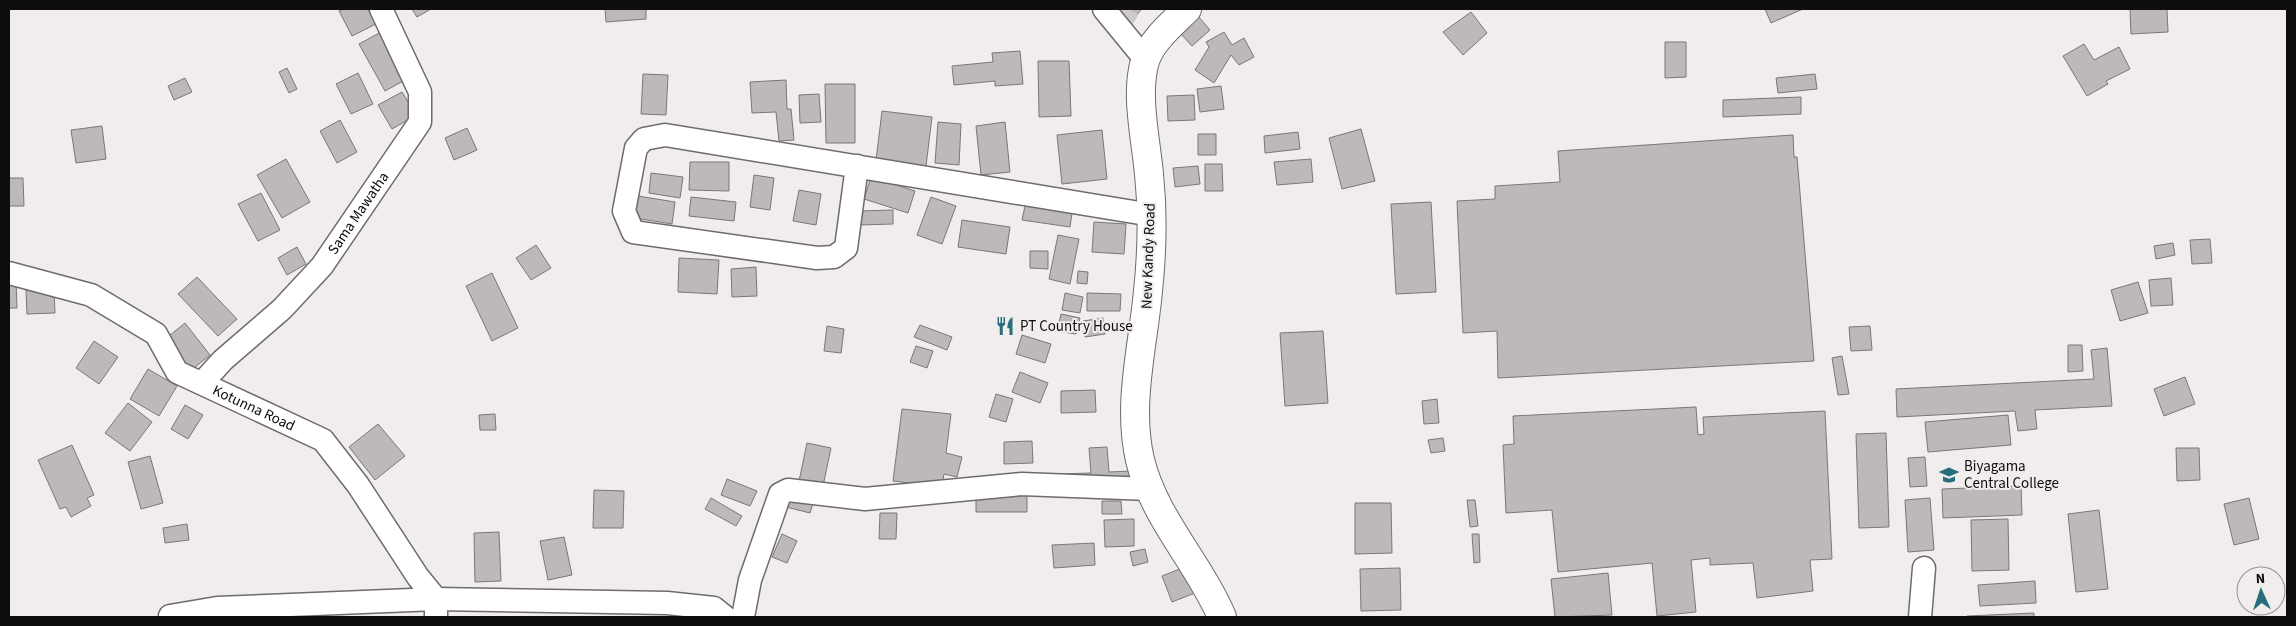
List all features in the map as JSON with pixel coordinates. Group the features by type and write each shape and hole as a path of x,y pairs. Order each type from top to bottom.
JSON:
{"main road":[{"name":"New Kandy Road","path":"1187,9 1153,46 1145,59 1142,72 1142,107 1152,215 1149,290 1135,408 1140,461 1149,489 1211,593 1222,617"}],"street":[{"name":"Sama Mawatha","path":"202,383 223,360 282,308 322,266 420,122 420,92 381,9"},
{"path":"1116,19 1145,59"},
{"path":"857,166 846,248 834,257 817,258 634,232 624,211 636,148 644,139 665,134 1152,215"},
{"name":"Kotunna Road","path":"9,274 91,295 156,334 176,372 252,409 323,440 358,485 436,608"},
{"path":"743,617 750,580 780,494 788,490 865,498 1022,484 1149,489"},
{"path":"1920,617 1924,568"},
{"path":"170,616 217,608 281,612 667,603 714,608 725,617"}],"building":[{"path":"344,9 368,9 376,24 352,36 339,11"},
{"path":"412,9 431,9 417,17"},
{"path":"605,9 646,9 646,19 606,22"},
{"path":"1111,9 1142,9 1129,23"},
{"path":"1765,9 1803,9 1771,23"},
{"path":"2130,9 2167,9 2168,32 2131,34"},
{"path":"1471,12 1487,33 1463,55 1443,32"},
{"path":"1198,16 1210,30 1192,46 1180,33"},
{"path":"381,32 407,79 385,91 359,44"},
{"path":"1224,32 1232,45 1244,38 1254,57 1239,65 1231,55 1214,83 1195,70 1209,47 1206,42"},
{"path":"1665,42 1686,42 1686,77 1665,78"},
{"path":"2084,44 2094,60 2119,47 2130,69 2106,81 2108,84 2087,96 2063,56"},
{"path":"1020,51 1023,84 995,86 995,81 954,85 952,66 993,62 992,53"},
{"path":"1038,61 1069,61 1071,116 1039,117"},
{"path":"287,68 297,89 289,93 279,72"},
{"path":"358,73 373,104 351,114 336,84"},
{"path":"643,74 668,75 666,115 641,114"},
{"path":"1815,74 1817,89 1778,93 1776,78"},
{"path":"185,78 192,92 174,100 168,86"},
{"path":"786,80 787,109 791,109 794,140 779,141 776,112 752,113 750,82"},
{"path":"825,84 855,84 855,143 826,143"},
{"path":"1221,86 1224,109 1200,112 1197,89"},
{"path":"402,92 416,115 392,129 378,105"},
{"path":"819,94 821,122 800,123 799,95"},
{"path":"1194,95 1195,120 1168,121 1167,96"},
{"path":"1801,97 1801,114 1723,117 1723,100"},
{"path":"882,111 932,117 926,166 876,160"},
{"path":"340,120 357,152 337,163 320,131"},
{"path":"938,122 961,124 959,165 935,163"},
{"path":"1005,122 1010,172 981,175 976,126"},
{"path":"102,126 106,159 76,163 71,130"},
{"path":"467,128 477,150 454,160 445,138"},
{"path":"1361,129 1375,181 1342,189 1329,138"},
{"path":"1102,130 1107,179 1062,184 1057,135"},
{"path":"1298,132 1300,149 1265,153 1264,136"},
{"path":"1198,134 1216,134 1216,155 1198,155"},
{"path":"1793,135 1794,157 1797,157 1814,361 1498,378 1497,331 1463,333 1457,201 1495,199 1495,186 1560,182 1558,151"},
{"path":"286,159 310,202 282,218 257,175"},
{"path":"1311,159 1313,182 1277,185 1274,162"},
{"path":"690,162 729,162 729,191 689,190"},
{"path":"1205,164 1222,164 1223,191 1205,191"},
{"path":"1198,166 1200,184 1175,187 1173,168"},
{"path":"651,173 683,177 680,198 649,193"},
{"path":"754,175 774,178 770,210 750,207"},
{"path":"871,177 915,191 908,213 864,199"},
{"path":"9,178 23,178 24,206 9,206"},
{"path":"799,190 821,194 816,225 793,221"},
{"path":"261,193 280,230 258,241 238,204"},
{"path":"638,196 675,202 672,224 635,218"},
{"path":"691,197 736,202 734,221 689,216"},
{"path":"931,197 956,206 942,244 917,235"},
{"path":"1431,202 1436,292 1396,294 1391,204"},
{"path":"1025,206 1072,213 1070,227 1022,220"},
{"path":"893,210 893,224 860,225 860,211"},
{"path":"962,220 1010,227 1006,254 958,247"},
{"path":"1094,222 1126,224 1124,254 1092,252"},
{"path":"1058,235 1079,239 1070,284 1049,279"},
{"path":"2210,239 2212,263 2192,264 2190,240"},
{"path":"2173,243 2175,255 2156,259 2154,246"},
{"path":"536,245 551,268 531,280 516,258"},
{"path":"297,247 306,264 287,275 278,258"},
{"path":"1030,251 1048,251 1048,269 1030,268"},
{"path":"679,258 719,260 717,294 678,292"},
{"path":"756,267 757,296 732,297 731,269"},
{"path":"1078,271 1088,272 1087,284 1077,283"},
{"path":"492,273 518,328 492,341 466,286"},
{"path":"197,277 237,319 218,336 178,294"},
{"path":"2171,278 2173,305 2151,306 2149,280"},
{"path":"9,280 16,280 17,308 9,308"},
{"path":"2138,282 2148,313 2120,321 2111,290"},
{"path":"54,289 55,313 27,314 26,290"},
{"path":"1065,293 1083,297 1080,313 1062,310"},
{"path":"1087,293 1121,294 1120,311 1087,311"},
{"path":"1061,314 1080,318 1076,334 1057,331"},
{"path":"1103,318 1105,334 1085,337 1083,321"},
{"path":"185,323 210,355 189,372 164,340"},
{"path":"920,325 952,337 947,350 914,337"},
{"path":"827,326 844,329 841,353 824,351"},
{"path":"1870,326 1872,350 1851,351 1849,327"},
{"path":"1323,331 1328,403 1285,406 1280,333"},
{"path":"1022,335 1051,344 1045,363 1016,354"},
{"path":"94,341 118,357 99,384 76,368"},
{"path":"2068,345 2082,345 2083,371 2068,372"},
{"path":"916,346 933,351 927,368 910,362"},
{"path":"2107,348 2112,406 2035,410 2037,429 2018,431 2015,411 1897,417 1896,389 2094,379 2091,350"},
{"path":"1842,356 1849,394 1838,395 1832,358"},
{"path":"148,369 177,386 159,416 130,399"},
{"path":"1020,372 1048,383 1040,403 1012,392"},
{"path":"2185,377 2195,404 2164,416 2154,389"},
{"path":"1095,390 1096,412 1061,413 1061,391"},
{"path":"996,394 1013,399 1006,422 989,417"},
{"path":"1437,399 1439,423 1424,424 1422,401"},
{"path":"128,403 152,422 130,451 105,433"},
{"path":"185,405 203,415 188,439 171,429"},
{"path":"1696,407 1698,435 1704,434 1703,417 1825,411 1832,559 1810,560 1813,591 1757,598 1753,563 1710,565 1710,558 1691,560 1696,612 1657,616 1652,563 1558,572 1552,510 1506,513 1503,445 1514,444 1513,416"},
{"path":"902,409 951,414 946,453 962,457 957,477 944,474 942,487 893,481"},
{"path":"495,414 496,430 480,430 479,415"},
{"path":"2008,415 2011,445 1928,452 1925,422"},
{"path":"378,424 405,456 375,480 349,447"},
{"path":"1886,433 1889,527 1859,528 1856,434"},
{"path":"1443,438 1445,451 1431,453 1428,440"},
{"path":"1032,441 1033,463 1004,464 1004,442"},
{"path":"807,443 831,448 822,491 798,486"},
{"path":"72,445 94,495 87,498 91,506 71,517 66,507 60,509 38,460"},
{"path":"1107,447 1109,472 1132,471 1132,487 1060,489 1059,474 1091,473 1089,448"},
{"path":"2176,448 2199,448 2200,480 2177,481"},
{"path":"150,456 163,503 141,509 128,462"},
{"path":"1925,457 1927,486 1910,487 1908,458"},
{"path":"727,479 757,491 750,506 721,495"},
{"path":"2021,486 2022,515 1943,518 1942,489"},
{"path":"594,490 624,491 623,528 593,528"},
{"path":"976,490 1027,491 1027,512 976,512"},
{"path":"785,493 814,500 810,513 782,506"},
{"path":"711,498 742,516 736,526 705,509"},
{"path":"1930,498 1934,550 1908,552 1905,500"},
{"path":"2249,498 2259,539 2234,545 2224,504"},
{"path":"1467,500 1475,500 1478,526 1470,527"},
{"path":"1102,501 1121,501 1122,514 1102,514"},
{"path":"1355,503 1391,503 1392,553 1355,554"},
{"path":"2099,510 2108,589 2076,592 2068,514"},
{"path":"880,513 897,513 896,539 879,539"},
{"path":"1134,519 1134,546 1105,547 1104,520"},
{"path":"2008,519 2009,570 1972,571 1971,520"},
{"path":"187,524 189,540 165,543 163,528"},
{"path":"499,532 501,581 475,582 474,533"},
{"path":"782,534 797,541 787,563 772,557"},
{"path":"1472,534 1479,534 1480,562 1474,563"},
{"path":"564,537 572,575 548,580 540,541"},
{"path":"1094,543 1095,565 1054,568 1052,545"},
{"path":"1145,549 1148,562 1133,566 1130,552"},
{"path":"1185,567 1195,593 1172,602 1162,576"},
{"path":"1400,568 1401,610 1361,611 1360,569"},
{"path":"1608,573 1612,615 1555,617 1551,579"},
{"path":"2035,581 2036,603 1980,606 1978,585"},
{"path":"2034,613 2034,617 1967,616"}],"tunnel":[{"path":"1123,19 1129,9"}],"place":[{"name":"PT Country House","path":"1005,326"},
{"name":"Biyagama Central College","path":"1949,475"}]}
